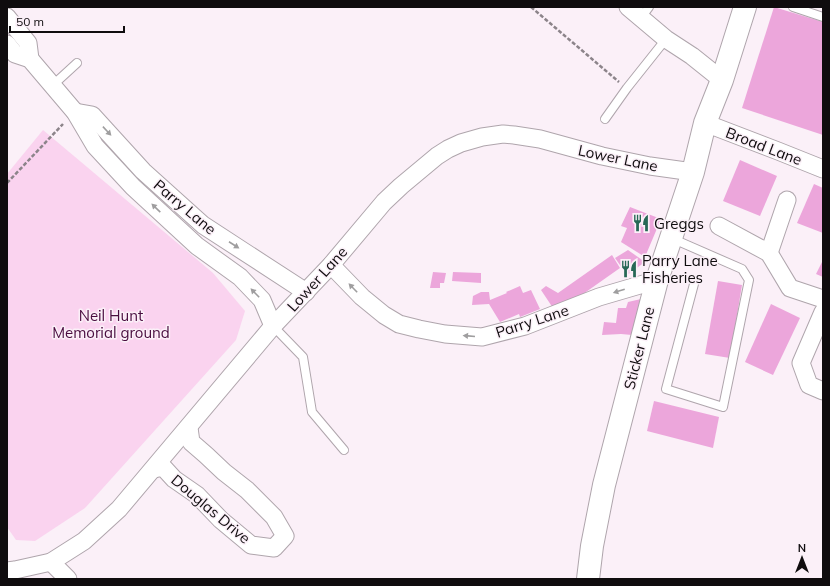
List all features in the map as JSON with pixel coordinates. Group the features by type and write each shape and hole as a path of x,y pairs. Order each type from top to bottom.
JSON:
{"highway":[{"name":"Sticker Lane","path":"588,579 592,546 604,486 656,280 693,172 705,123 722,80 745,7"}],"street":[{"path":"628,7 645,12 666,38 722,80"},
{"name":"Parry Lane","path":"7,17 28,43 30,59"},
{"name":"Parry Lane","path":"7,44 15,54 30,59 53,85 75,112 94,146 133,187 197,246 240,277 262,300 273,326"},
{"name":"Parry Lane","path":"75,112 92,115 143,171 203,225 306,292"},
{"name":"Broad Lane","path":"705,123 823,169"},
{"name":"Lower Lane","path":"14,573 51,562 84,541 119,509 189,428 273,326 331,265 384,202 437,156 448,149 461,143 482,137 503,134 533,138 609,158 693,172"},
{"path":"769,253 787,200"},
{"path":"719,226 769,253 790,288 823,299"},
{"name":"Parry Lane","path":"331,265 362,297 384,315 400,324 445,334 482,337 525,326 599,297 656,280"},
{"path":"823,312 801,363 809,385 823,391"},
{"name":"Douglas Drive","path":"154,468 163,468 174,479 197,495 221,520 251,545 274,548 285,536 274,517 247,490 224,472 191,442 189,428"},
{"path":"51,562 68,579"}],"lane":[{"path":"793,7 823,17"},
{"path":"605,119 666,38"},
{"path":"53,85 77,63"},
{"path":"670,238 742,269 749,280 723,407 666,389 694,284"},
{"path":"273,326 303,358 312,412 344,450"}],"path":[{"path":"531,7 627,88"},
{"path":"7,183 75,112"}],"green space":[{"name":"Neil Hunt Memorial ground","path":"43,130 213,273 245,311 236,340 85,508 35,541 16,540 7,527 7,174"}],"building":[{"path":"774,7 823,22 823,135 742,108"},
{"path":"740,160 777,176 760,216 723,201"},
{"path":"814,184 823,188 823,233 797,223"},
{"path":"630,207 661,219 645,257 621,242 627,228 621,226"},
{"name":"Parry Lane Fisheries","path":"628,250 645,262 627,275 615,258"},
{"path":"612,255 620,268 566,306 553,308 541,290 546,286 558,293"},
{"path":"823,260 823,277 816,274"},
{"path":"433,272 446,273 444,283 440,283 440,288 430,288"},
{"path":"453,272 481,273 481,283 452,281"},
{"path":"718,281 742,285 730,358 705,354"},
{"path":"520,286 523,293 531,290 540,309 520,317 519,314 500,322 489,304 472,305 473,296 481,292 489,292 490,300"},
{"path":"643,299 632,335 602,335 604,322 616,323 618,308 626,308 628,302"},
{"path":"771,304 800,318 773,375 745,362"},
{"path":"654,401 719,417 713,448 647,431"}],"place":[{"name":"Greggs","path":"641,223"},
{"name":"Parry Lane Fisheries","path":"629,269"}]}
